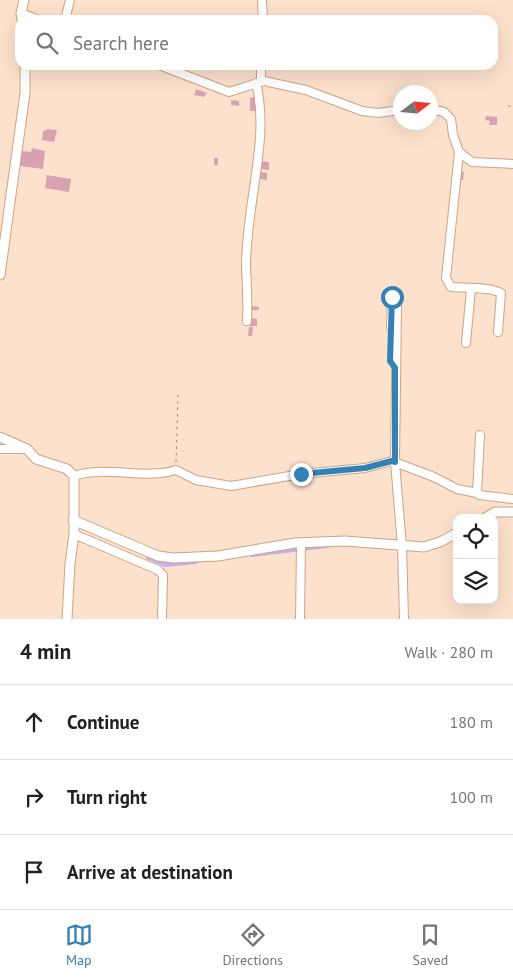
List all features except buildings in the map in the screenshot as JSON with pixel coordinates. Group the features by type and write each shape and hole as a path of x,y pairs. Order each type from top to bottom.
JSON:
{"street":[{"path":"22,15 24,0"},
{"path":"66,15 70,0"},
{"path":"262,0 263,15"},
{"path":"0,275 25,94 25,70"},
{"path":"172,70 229,92 264,81 306,90 362,112 378,113 393,111"},
{"path":"247,321 246,266 250,216 258,168 260,101 258,82 260,70"},
{"path":"438,111 444,112 451,119 452,135 459,152 446,278 450,287 494,289 501,293 498,332"},
{"path":"459,152 472,162 513,164"},
{"path":"466,343 471,289"},
{"path":"392,297 390,361 395,368"},
{"path":"397,307 395,462 402,546 404,619"},
{"path":"477,493 480,435"},
{"path":"0,437 27,449 36,459 67,469 74,476 74,534 70,564 67,619"},
{"path":"0,448 27,449"},
{"path":"74,476 83,473 112,471 150,474 168,473 176,470 196,480 231,486 395,462 434,477 457,489 480,495 513,499"},
{"path":"492,514 496,512 513,512"},
{"path":"73,520 158,556 173,558 218,556 301,543 345,541 424,547 453,535"},
{"path":"74,534 158,570 163,575 162,619"},
{"path":"300,619 301,543"}],"path":[{"path":"508,106 513,106"},
{"path":"176,470 178,395"}],"waterway":[{"path":"252,554 327,545"},
{"path":"149,557 166,564 195,561"}],"route":[{"path":"301,474 365,468 392,461 395,462 395,368 390,361 392,297"}]}
